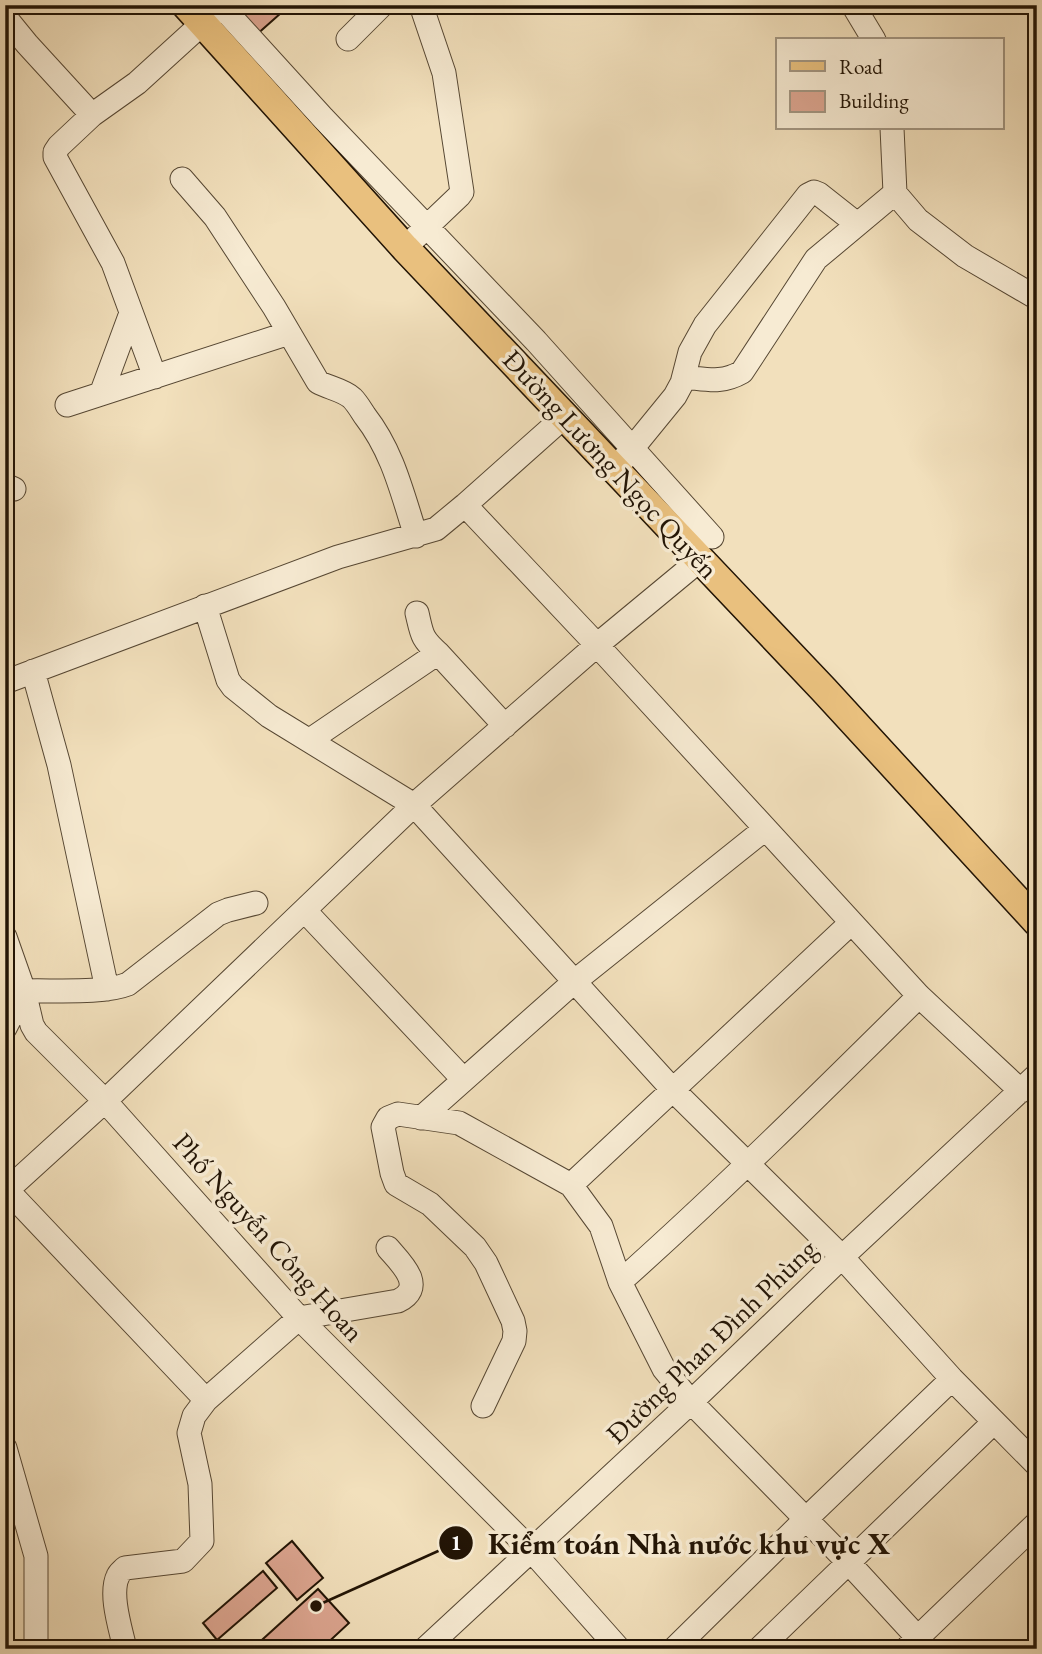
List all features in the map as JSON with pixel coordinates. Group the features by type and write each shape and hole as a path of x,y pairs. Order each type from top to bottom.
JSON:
{"main road":[{"name":"Đường Lương Ngọc Quyến","path":"208,10 405,248 565,416 624,459 706,548 856,724 1037,922"}],"street":[{"path":"348,39 382,5"},
{"path":"405,248 459,196 461,187 444,74 421,5"},
{"path":"853,5 873,38"},
{"path":"155,377 113,263 55,157 55,152 92,115 138,83 208,10 323,118 536,341 624,459 675,396 684,377 690,352 705,325 808,195 814,192 819,194 857,224"},
{"path":"5,17 92,115"},
{"path":"892,130 895,193 918,220 965,256 1037,298"},
{"path":"181,179 215,217 318,382 353,399 371,423 391,457 416,536"},
{"path":"684,377 722,380 743,372 816,259 895,193"},
{"path":"101,394 131,313"},
{"path":"67,405 289,333"},
{"path":"5,682 338,557 436,529 565,416"},
{"path":"465,505 919,996 1029,1083"},
{"path":"206,1400 6,1191 106,1101 414,805 706,548"},
{"path":"205,606 228,680 233,687 269,716 414,805 673,1090 842,1257 952,1379 1037,1465"},
{"path":"417,613 425,642 505,726"},
{"path":"310,740 438,653"},
{"path":"33,671 59,765 107,989"},
{"path":"421,1118 575,981 765,829"},
{"path":"5,1028 24,991 107,989 128,984 218,914 256,903"},
{"path":"305,911 463,1079"},
{"path":"572,1185 850,923"},
{"name":"Phố Nguyễn Công Hoan","path":"5,937 36,1032 106,1101 299,1318 532,1551 619,1649"},
{"path":"620,1282 691,1219 919,996"},
{"name":"Đường Phan Đình Phùng","path":"425,1649 1029,1083"},
{"path":"483,1406 514,1341 513,1321 486,1262 475,1247 430,1204 396,1184 383,1127 388,1118 398,1114 459,1123 572,1185 601,1226 620,1282 664,1369 691,1402 848,1562 912,1643 1037,1523"},
{"path":"125,1649 114,1593 117,1578 125,1567 183,1561 202,1541 200,1484 189,1433 194,1416 206,1400 299,1318 404,1298 411,1287 411,1280 388,1248"},
{"path":"674,1649 952,1379"},
{"path":"759,1649 994,1422"},
{"path":"5,1448 36,1556 36,1649"}],"building":[{"path":"230,5 290,5 255,36"},
{"path":"292,1541 323,1578 297,1600 266,1563"},
{"path":"263,1571 277,1588 217,1640 203,1623"},
{"path":"318,1589 349,1623 321,1649 252,1649"}],"place":[{"name":"Kiểm toán Nhà nước khu vực X","path":"316,1606"}]}
